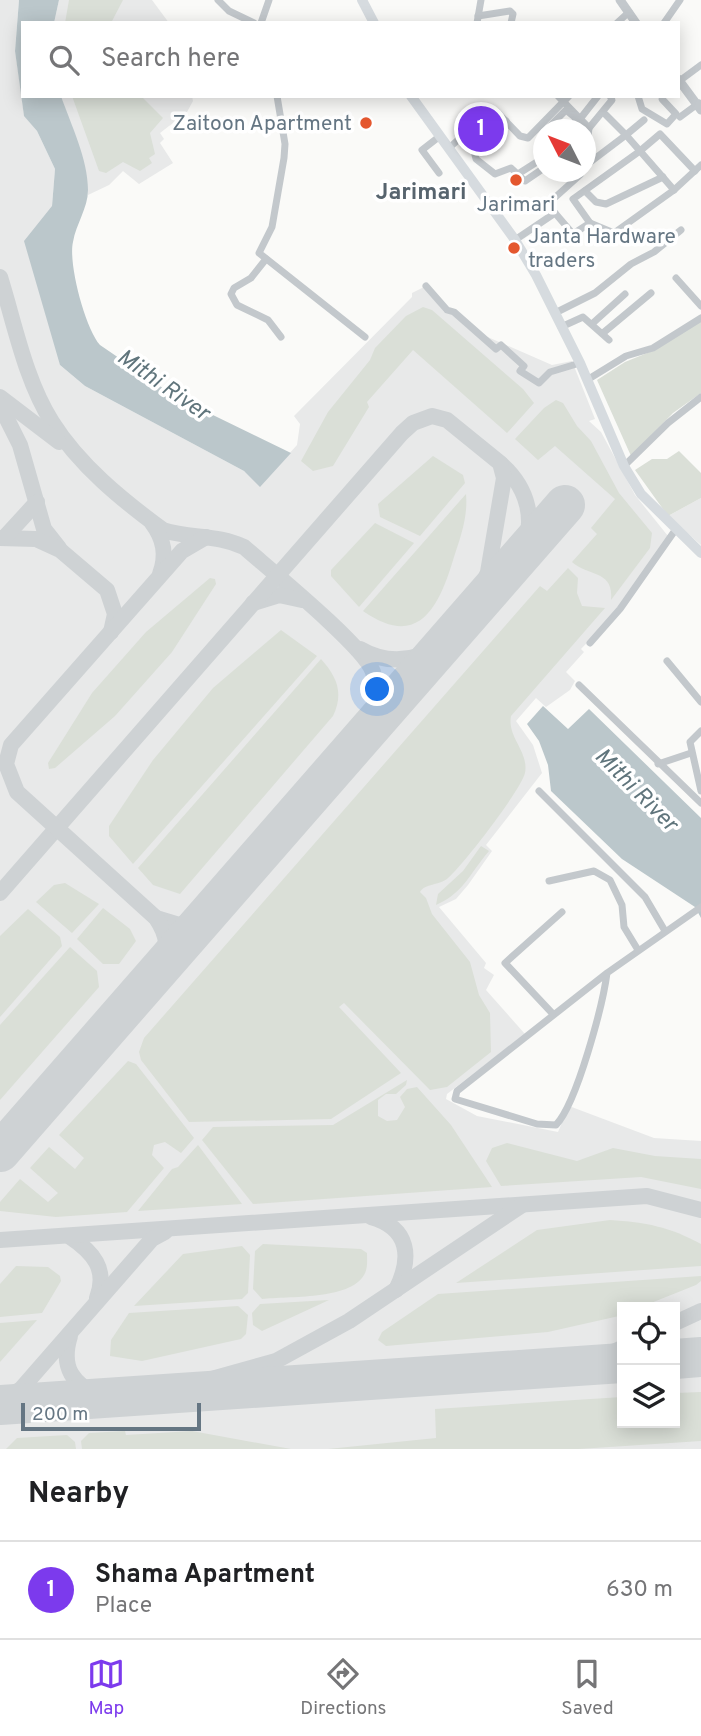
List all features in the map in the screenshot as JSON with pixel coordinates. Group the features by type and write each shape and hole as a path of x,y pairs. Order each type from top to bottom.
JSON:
{"main road":[{"path":"362,0 373,21"},
{"path":"369,0 380,21"},
{"path":"412,98 515,240 580,363 625,466 641,494 701,553"}],"street":[{"path":"218,0 229,11 250,21"},
{"path":"262,21 269,0"},
{"path":"481,0 477,19 510,11 513,14 511,21"},
{"path":"665,21 680,0"},
{"path":"618,21 627,4 638,21"},
{"path":"680,78 701,65"},
{"path":"680,80 700,106 680,117"},
{"path":"277,98 284,134 284,158 272,227 260,251 266,259 365,337"},
{"path":"551,119 564,98 577,119"},
{"path":"582,119 597,98"},
{"path":"596,119 611,98"},
{"path":"639,98 642,109 668,124 676,114 662,98"},
{"path":"556,119 565,110 573,112 580,119"},
{"path":"449,148 489,112 497,113 524,139 533,136"},
{"path":"606,115 674,190"},
{"path":"596,158 644,120"},
{"path":"506,121 474,151 474,155 495,174 511,167 525,181 533,175"},
{"path":"660,134 698,168 674,190 614,233 590,223 573,200 660,134"},
{"path":"439,173 422,150 440,136"},
{"path":"585,191 596,202 606,204 663,177"},
{"path":"572,182 551,201 550,206 573,233 590,223"},
{"path":"515,240 555,214"},
{"path":"555,313 595,293 631,264 654,253 681,229"},
{"path":"266,259 251,278 234,288 231,294 237,305 268,320 281,337"},
{"path":"676,278 701,305"},
{"path":"426,286 447,310 454,312 485,341 496,349 501,345 524,366 520,372 534,383 539,383 550,372 580,363"},
{"path":"604,333 652,293"},
{"path":"593,323 625,294"},
{"path":"561,327 581,316 593,323 610,340"},
{"path":"587,380 626,356 653,348 701,318"},
{"path":"625,466 677,414 701,397"},
{"path":"590,643 615,617 676,529"},
{"path":"667,661 701,702"},
{"path":"579,685 701,803"},
{"path":"701,731 690,742 701,791"},
{"path":"658,764 691,753"},
{"path":"539,791 645,897 666,930"},
{"path":"549,881 594,871 610,880 622,905 624,927 638,950"},
{"path":"607,973 603,1000 572,1094 559,1123 553,1126 537,1124 454,1098 457,1091 528,1037 552,1013 666,930 701,907"},
{"path":"552,1013 505,963 562,912"}],"shaded area":[{"path":"0,0 19,0 15,50 24,115 37,131 55,169 52,206 60,365 85,386 244,471 260,486 297,445 300,424 294,416 412,297 412,293 424,287 444,312 453,313 467,328 552,365 572,361 595,419 589,421 601,432 635,495 668,536 621,607 581,649 584,652 566,672 575,681 570,690 546,707 536,698 516,721 533,745 542,773 486,845 492,851 468,885 456,899 439,907 486,963 484,968 494,975 486,990 525,1034 447,1094 446,1099 477,1116 558,1132 569,1106 654,1138 701,1141 701,1449 0,1449"},
{"path":"59,0 152,0 168,21 54,21"},
{"path":"69,0 123,0 112,21 65,21"},
{"path":"62,98 192,98 187,112 160,133 164,139 160,143 173,163 139,184 123,171 109,185 88,195 84,165"},
{"path":"73,98 143,98 163,118 150,133 155,154 149,158 152,163 140,171 123,162 106,173 99,171"},
{"path":"423,307 432,310 523,389 534,403 507,433 413,350 367,402 369,407 333,466 313,471 301,461 328,412 370,360 375,348 406,316"},
{"path":"701,321 701,393 673,413 631,456 597,380 625,362 657,349"},
{"path":"556,400 563,403 577,426 591,441 619,493 652,533 650,548 611,600 609,584 604,579 572,562 597,534 591,528 615,499 555,446 538,460 515,439 544,408"},
{"path":"679,451 701,473 701,498 668,516 635,470 652,459 667,459"},
{"path":"433,456 463,475 465,483 420,536 380,517 378,504"},
{"path":"466,494 463,526 448,575 433,606 424,617 412,624 399,626 382,622 363,611"},
{"path":"701,498 701,545 668,516"},
{"path":"375,523 414,543 359,607 331,576 331,570"},
{"path":"568,568 578,578 577,593 582,606 605,608 511,716 512,731 525,765 525,773 513,795 491,827 448,878 425,887 420,892 426,898 432,914 470,962 479,995 490,1013 491,1052 447,1087 430,1090 344,1003 339,1007 401,1073 331,1119 189,1122 141,1060 139,1052 144,1038 540,586 547,591"},
{"path":"210,578 215,579 216,584 172,652 115,716 55,768 49,769 48,763 92,693 146,632"},
{"path":"281,630 317,656 133,864 109,836 109,826 153,760 213,688"},
{"path":"321,659 337,686 338,700 333,716 180,894 153,885 138,868"},
{"path":"481,846 489,851 466,882 454,894 436,905 438,894 463,871"},
{"path":"65,883 99,904 72,933 36,902 54,885"},
{"path":"103,908 130,929 136,941 119,964 103,964 77,939"},
{"path":"28,909 60,937 62,946 0,1017 0,936"},
{"path":"70,947 97,971 99,987 0,1100 0,1025"},
{"path":"128,1061 136,1064 194,1138 181,1153 165,1142 154,1145 152,1155 164,1168 127,1212 56,1217 0,1211 0,1202 20,1179 48,1202 58,1193 30,1168 49,1147 75,1169 84,1158 59,1135"},
{"path":"407,1080 406,1085 396,1094 386,1094 378,1100 378,1116 387,1121 397,1120 405,1107 400,1097 407,1089 417,1087 451,1125 492,1187 253,1204 202,1140 213,1127 333,1125"},
{"path":"507,1143 577,1161 613,1148 655,1156 701,1159 701,1189 641,1177 501,1186 486,1161 492,1148"},
{"path":"198,1145 242,1204 138,1211 172,1169 178,1167"},
{"path":"610,1220 657,1226 690,1238 701,1244 701,1266 456,1283 537,1230"},
{"path":"263,1244 361,1249 367,1253 366,1270 357,1283 332,1293 262,1299 253,1289 255,1251"},
{"path":"242,1246 250,1255 248,1293 242,1299 134,1306 183,1254"},
{"path":"16,1266 48,1267 60,1276 61,1281 42,1313 0,1317 0,1284"},
{"path":"701,1276 701,1281 696,1285 654,1302 617,1302 617,1316 548,1332 386,1346 378,1340 382,1332 438,1294"},
{"path":"329,1300 262,1331 253,1325 252,1313 260,1304"},
{"path":"238,1306 248,1315 246,1334 241,1339 142,1361 110,1356 111,1340 129,1313"},
{"path":"37,1320 0,1362 0,1323"},
{"path":"701,1392 701,1441 579,1449 328,1449 436,1438 435,1409 617,1397 617,1428 680,1428 680,1393"},
{"path":"125,1431 126,1435 192,1431 291,1449 82,1449 81,1441 89,1433"},
{"path":"67,1435 75,1442 76,1449 6,1449 17,1438"}],"water":[{"path":"19,0 59,0 54,21 21,21 21,94 15,51"},
{"path":"22,98 62,98 82,154 88,190 72,252 79,295 94,337 100,345 176,397 291,453 260,487 244,471 85,386 60,365 24,241 52,206 55,169 37,131 24,116"},
{"name":"Mithi River","path":"543,706 568,729 589,709 701,818 701,918 695,907 622,859 551,791 548,765 539,741 527,724"}],"taxiway":[{"path":"0,277 35,388 63,438 102,481 163,530 224,540 244,547 335,627 366,660 373,672 375,704 365,734"},
{"path":"0,397 59,442"},
{"path":"0,405 20,445 44,529 59,548"},
{"path":"0,893 402,433 413,423 432,416 447,420 500,463 504,478 488,572 473,611"},
{"path":"501,464 518,484 527,506 529,530 522,554"},
{"path":"4,538 37,502"},
{"path":"152,523 163,547 160,574"},
{"path":"161,968 166,943 156,918 17,792 6,764 11,745 182,551 206,537"},
{"path":"0,538 36,539 60,550 107,590 115,614 111,632"},
{"path":"253,603 279,595 302,600"},
{"path":"360,649 382,658 403,659 424,654 444,644"},
{"path":"156,918 179,925 207,915"},
{"path":"0,1240 647,1196 701,1210"},
{"path":"158,1394 276,1361 349,1321 522,1205"},
{"path":"371,1217 394,1229 404,1246 404,1267 396,1290"},
{"path":"0,1402 21,1389 152,1239 165,1232"},
{"path":"69,1236 85,1248 96,1262 101,1278 97,1298"},
{"path":"680,1321 701,1311"},
{"path":"70,1336 67,1357 71,1374 83,1387 101,1398"},
{"path":"585,1365 617,1350"},
{"path":"0,1416 28,1403"}],"runway":[{"path":"0,1152 565,505"},
{"path":"680,1359 701,1357"},
{"path":"0,1405 617,1363"}],"place":[{"name":"Zaitoon Apartment","path":"366,123"},
{"name":"Shama Apartment","path":"481,129"},
{"name":"Jarimari","path":"516,180"},
{"name":"Janta Hardware traders","path":"514,248"}],"district":[{"name":"Jarimari","path":"421,191"}]}
